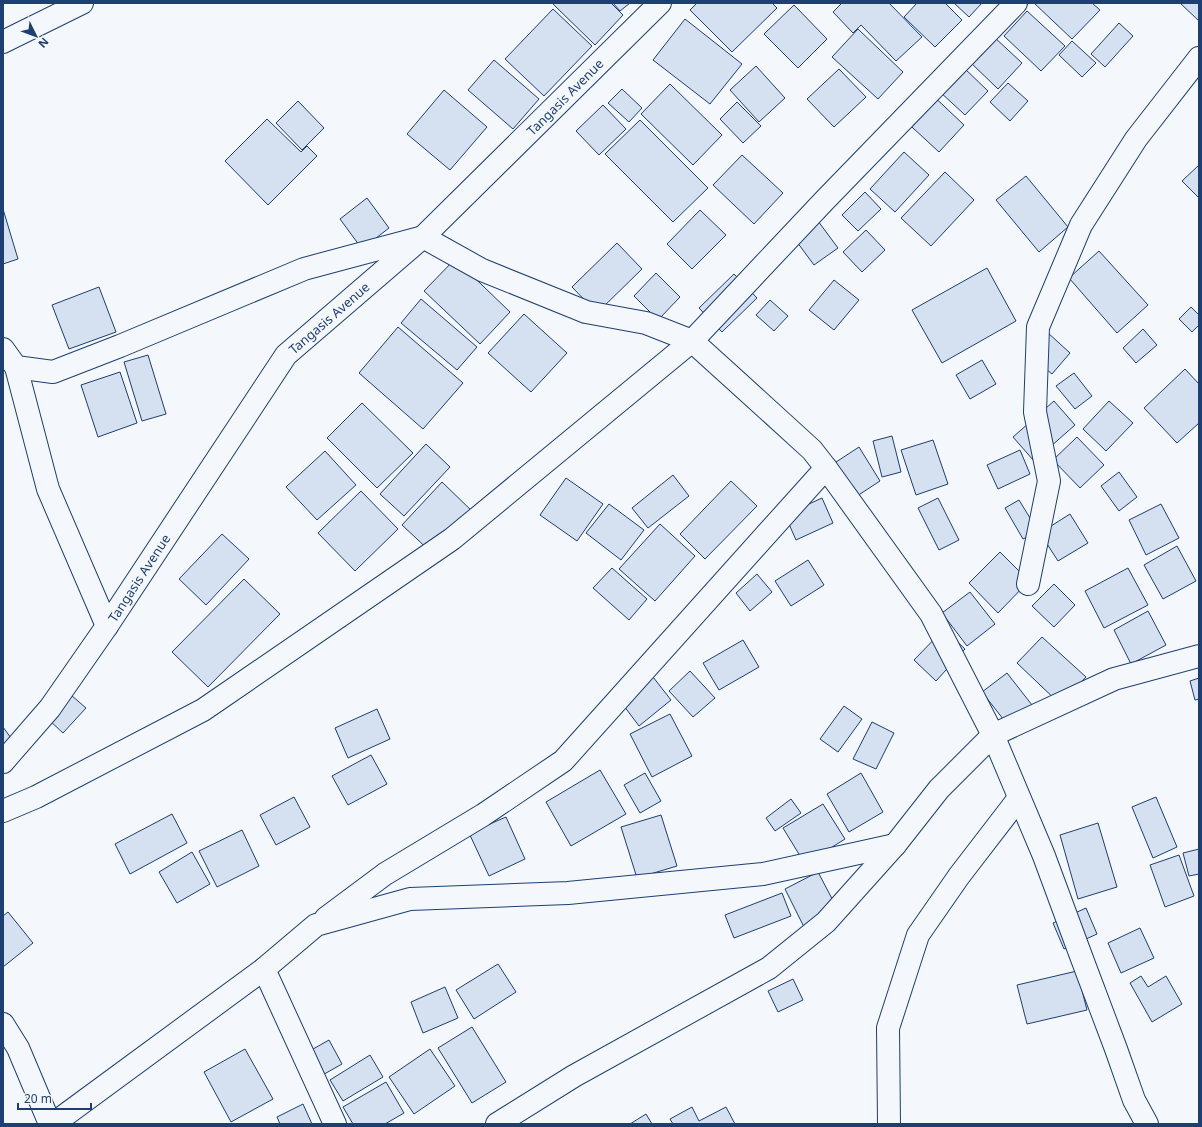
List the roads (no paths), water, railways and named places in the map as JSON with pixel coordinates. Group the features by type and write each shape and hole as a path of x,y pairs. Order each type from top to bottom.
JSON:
{"street":[{"path":"3,42 82,3"},
{"name":"Tangasis Avenue","path":"3,762 50,708 107,626 286,355 423,237 660,3"},
{"path":"3,811 36,797 203,710 452,539 692,341 824,201 1016,3"},
{"path":"1028,584 1049,481 1034,412 1038,327 1081,225 1136,139 1199,58"},
{"path":"16,367 53,372 127,343 304,269 423,237 482,270 586,312 646,324 692,341 812,450 931,614 993,735 1044,856 1134,1100 1147,1124"},
{"path":"3,349 16,367 48,489 107,626"},
{"path":"53,1124 264,970 316,925 385,874 483,815 563,761 826,468"},
{"path":"497,1124 574,1076 769,968 826,922 896,845 939,789 993,735 1114,679 1199,656"},
{"path":"889,1124 888,1028 918,935 959,876 1019,798"},
{"path":"316,925 410,899 568,893 763,874 896,845"},
{"path":"264,970 335,1124"},
{"path":"3,1024 18,1048 50,1124"}]}
